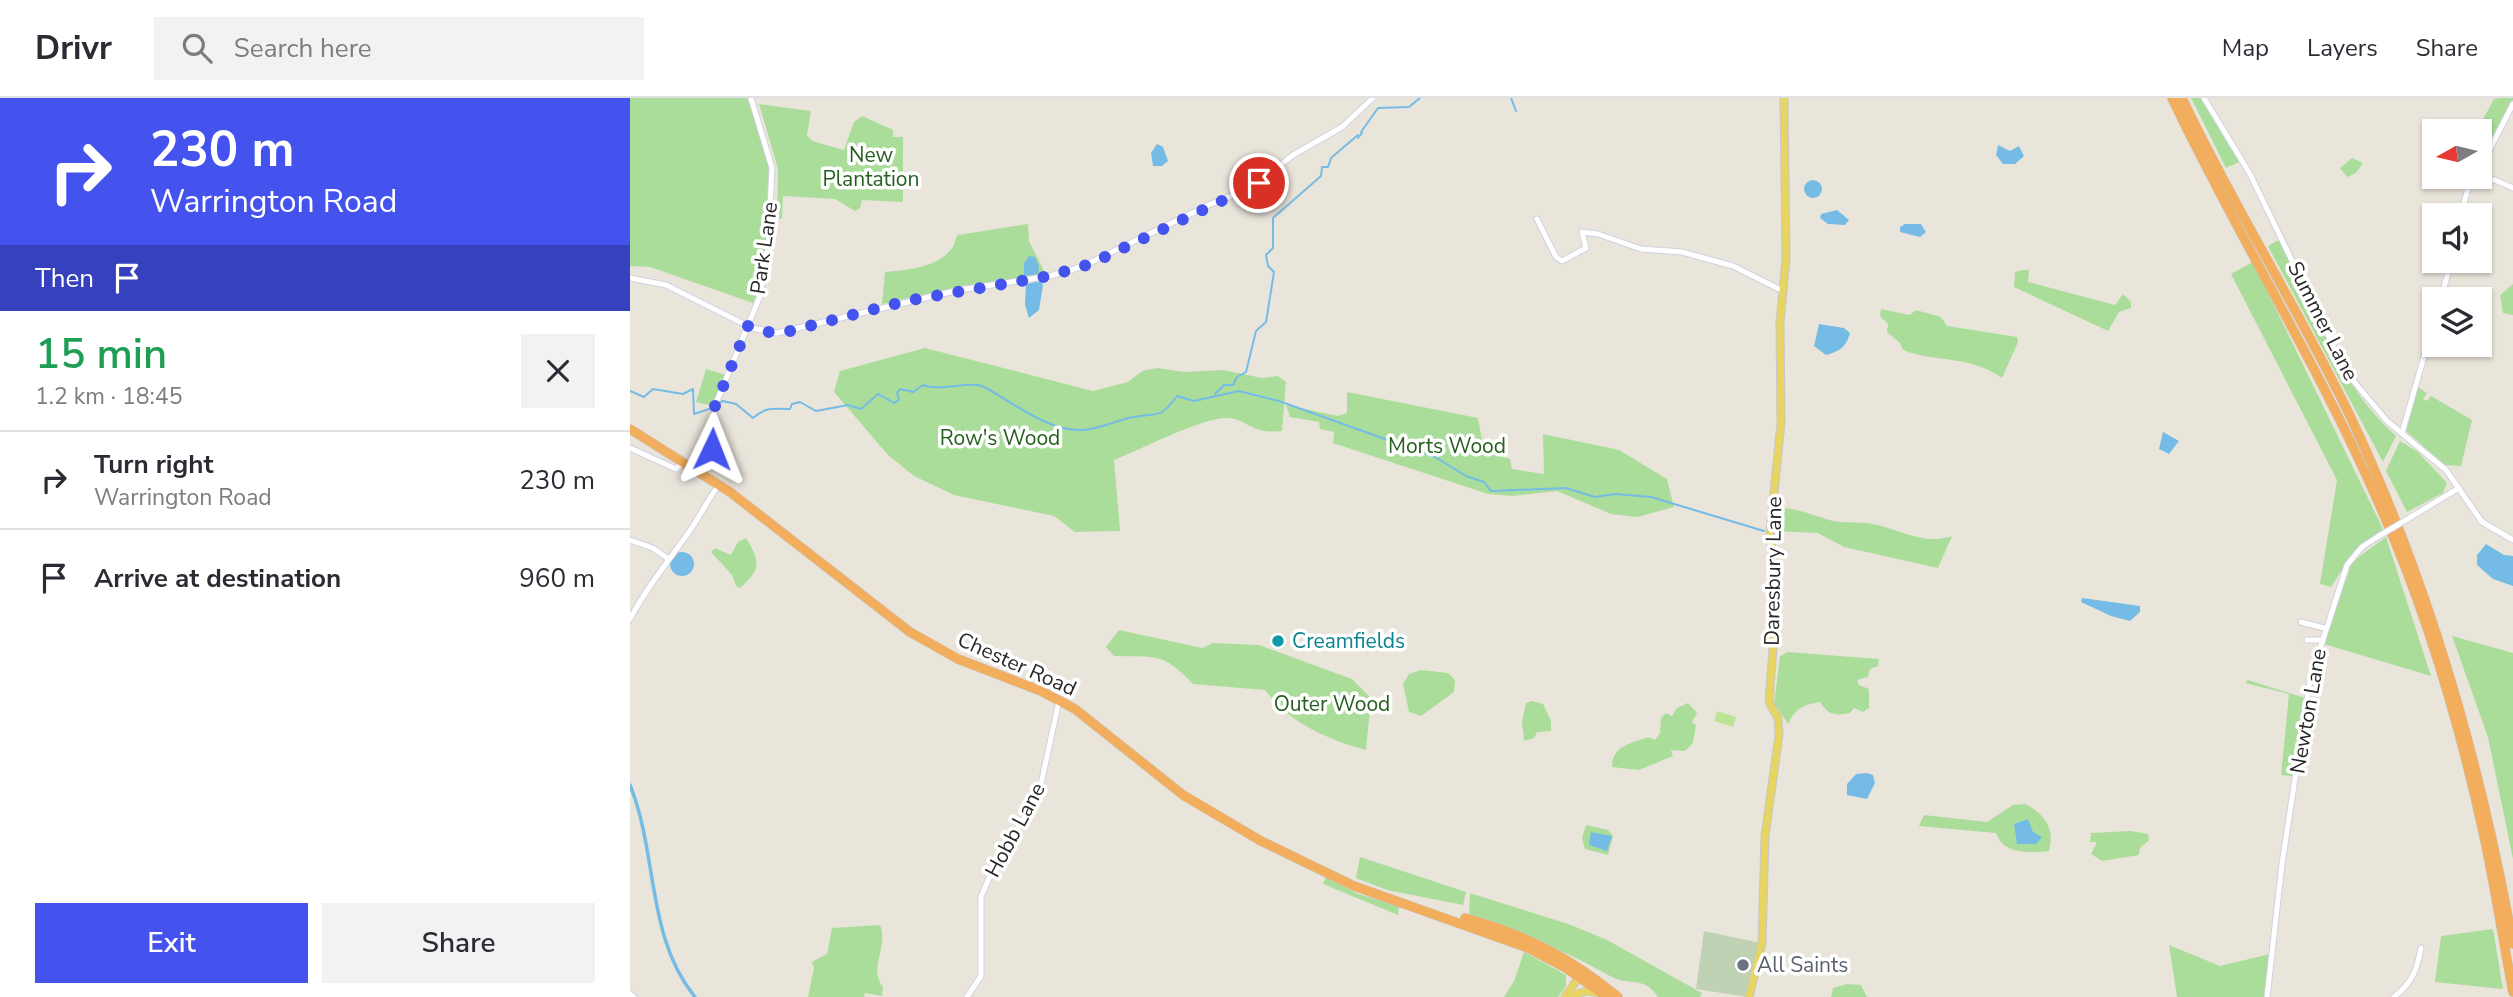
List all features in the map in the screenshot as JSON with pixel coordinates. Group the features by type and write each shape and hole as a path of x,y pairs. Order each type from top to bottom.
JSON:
{"highway":[{"path":"2172,98 2228,210 2328,392 2398,549 2437,659 2465,756 2484,838 2512,989"},
{"path":"2182,98 2229,193 2340,397 2406,545 2441,642 2473,753 2493,836 2513,944"},
{"name":"Chester Road","path":"631,429 719,485 910,632 958,659 1060,700 1093,722 1187,797 1313,868 1402,903 1497,935 1583,976 1618,997"},
{"name":"Chester Road","path":"1402,903 1496,927 1551,952 1576,964 1583,976 1607,997"}],"main road":[{"name":"Daresbury Lane","path":"1749,997 1762,943 1763,852 1779,735 1778,718 1769,702 1777,594 1770,532 1781,420 1786,249 1784,98"},
{"path":"1566,968 1570,977 1568,996"},
{"path":"1568,996 1583,976"},
{"path":"1568,996 1591,991 1607,997"}],"street":[{"name":"Park Lane","path":"703,474 712,449 715,406 762,287 772,189 769,156 751,98"},
{"path":"630,278 666,285 748,326 768,332 786,332 948,292 1049,276 1081,267 1211,204 1251,188 1293,155 1342,127 1373,98"},
{"name":"Summer Lane","path":"2204,98 2250,174 2346,372 2376,410 2436,460 2482,522 2513,540"},
{"path":"2492,145 2513,104"},
{"path":"2492,180 2513,188"},
{"path":"1537,219 1556,257 1562,261 1583,252 1586,243 1582,232 1590,233 1641,248 1682,252 1733,266 1783,291"},
{"path":"2402,433 2424,357"},
{"path":"645,454 652,442"},
{"path":"630,447 677,469 684,462"},
{"path":"630,619 660,575 667,558 689,533 719,485"},
{"name":"Newton Lane","path":"2267,997 2284,850 2314,638 2324,628 2347,565 2362,547 2459,488"},
{"path":"630,540 653,548 667,558"},
{"path":"2301,622 2324,628"},
{"name":"Hobb Lane","path":"967,997 981,976 981,897 992,871 1040,793 1047,768 1051,730 1060,700"},
{"path":"2394,997 2409,986 2417,970 2421,948"}],"green space":[{"path":"630,98 747,98 766,152 771,184 771,219 766,256 753,303 650,267 630,266"},
{"path":"2191,98 2202,98 2241,161 2226,168"},
{"path":"2513,98 2513,102 2492,141 2492,119 2483,119 2494,99"},
{"name":"New Plantation","path":"759,104 811,111 807,135 812,141 844,150 854,122 862,116 893,130 893,137 903,137 903,202 862,200 860,208 855,211 835,199 783,196 782,219 777,219 778,169"},
{"path":"2352,158 2363,163 2356,173 2347,177 2340,168"},
{"path":"1028,224 1029,241 1046,275 962,286 882,304 885,272 933,263 949,252 958,235"},
{"path":"2279,240 2342,368 2375,414 2396,436 2383,462 2268,246"},
{"path":"2253,262 2383,529 2354,551 2331,587 2320,584 2337,480 2231,274"},
{"path":"2029,270 2028,282 2115,305 2123,294 2131,302 2131,308 2119,312 2108,331 2014,287 2015,272"},
{"path":"2513,284 2513,315 2503,313 2500,295"},
{"path":"1881,309 1910,315 1916,310 1941,317 1947,326 2017,337 2018,342 2002,378 1966,362 1903,350 1900,343 1887,332 1888,324 1880,316"},
{"name":"Row's Wood","path":"925,348 1093,391 1128,382 1142,371 1157,368 1184,372 1223,370 1262,378 1278,376 1286,382 1282,431 1263,431 1233,419 1215,419 1114,460 1120,531 1075,532 1054,516 954,495 914,476 888,455 834,392 840,371"},
{"path":"706,369 726,375 713,406 696,402"},
{"path":"2418,387 2427,393 2423,399 2427,401 2431,396 2472,420 2461,466 2445,465 2406,431"},
{"name":"Morts Wood","path":"1347,392 1478,418 1484,451 1510,459 1512,469 1544,474 1543,434 1619,450 1667,479 1674,507 1638,517 1611,514 1557,491 1512,496 1488,494 1333,443 1334,432 1320,429 1319,422 1290,417 1286,405 1338,416 1347,413"},
{"path":"2400,441 2418,452 2447,483 2443,493 2407,512 2386,471"},
{"path":"1776,507 1835,521 1878,525 1924,538 1952,536 1938,568 1844,547 1818,533 1775,531"},
{"path":"2386,537 2431,676 2324,644 2352,562"},
{"path":"746,538 757,565 752,576 740,588 711,552 715,548 731,555 738,542"},
{"name":"Outer Wood","path":"1119,630 1202,648 1213,643 1259,645 1352,679 1371,698 1366,750 1337,741 1297,721 1265,690 1193,684 1173,666 1158,658 1114,656 1106,647"},
{"path":"2452,636 2513,653 2513,859 2488,737"},
{"path":"1788,652 1879,659 1878,666 1870,669 1868,677 1857,680 1859,685 1869,689 1869,708 1863,712 1854,708 1850,713 1836,714 1826,710 1820,702 1814,703 1797,711 1788,724 1774,703 1780,656"},
{"path":"1421,670 1448,673 1455,680 1454,692 1421,716 1409,712 1403,684 1409,674"},
{"path":"2248,680 2305,698 2292,776 2281,775 2289,694 2245,683"},
{"path":"1532,701 1543,704 1551,721 1551,731 1537,732 1534,738 1524,741 1522,721 1526,703"},
{"path":"1688,703 1697,713 1692,722 1696,725 1693,743 1685,751 1671,750 1673,756 1639,770 1612,767 1615,754 1619,750 1648,737 1655,740 1660,733 1661,718 1666,713 1672,716 1677,708"},
{"path":"1717,711 1736,717 1733,727 1714,721"},
{"path":"2025,804 2038,812 2047,823 2051,835 2049,851 2026,852 2011,849 1996,833 1919,826 1924,815 1987,822 2013,805"},
{"path":"1586,825 1608,830 1613,836 1608,855 1585,849 1582,838"},
{"path":"2131,831 2148,834 2149,840 2140,848 2139,855 2102,861 2091,854 2097,842 2090,842 2091,833"},
{"path":"1360,857 1466,892 1463,905 1387,890 1356,878"},
{"path":"1326,877 1358,894 1399,906 1398,915 1323,884"},
{"path":"1470,893 1571,925 1607,940 1702,993 1700,997 1658,997 1641,983 1617,979 1541,943 1469,916"},
{"path":"880,925 882,941 877,972 883,987 882,996 865,993 864,997 808,997 814,968 812,962 827,954 832,928"},
{"path":"2493,929 2503,989 2435,982 2441,936"},
{"path":"1704,931 1761,943 1748,997 1696,989"},
{"path":"2169,945 2220,966 2270,954 2266,997 2177,997"},
{"path":"1524,952 1566,975 1566,986 1558,997 1504,997 1514,981"},
{"path":"1847,984 1861,985 1867,997 1831,997 1833,988"}],"water":[{"path":"1157,144 1163,147 1168,161 1162,166 1153,166 1151,153"},
{"path":"1998,145 2010,151 2019,146 2024,156 2015,164 2003,164 1996,155"},
{"path":"1813,180 1821,185 1822,189 1817,197 1813,198 1805,193 1804,189 1809,181"},
{"path":"1837,210 1849,220 1845,225 1828,224 1820,218 1821,214"},
{"path":"1905,224 1921,224 1926,232 1920,237 1900,232 1900,227"},
{"path":"1029,256 1035,257 1039,266 1038,274 1024,276 1024,263"},
{"path":"1041,281 1043,285 1039,310 1029,318 1025,305 1026,284"},
{"path":"1819,324 1844,328 1850,333 1847,342 1839,350 1826,355 1814,346"},
{"path":"2163,432 2179,441 2169,454 2159,449"},
{"path":"2486,544 2504,555 2513,556 2513,586 2493,579 2477,565 2477,555"},
{"path":"677,552 687,552 694,559 694,569 687,576 677,576 670,569 670,559"},
{"path":"2082,598 2140,606 2140,612 2130,621 2111,616 2081,602"},
{"path":"1856,774 1873,775 1875,783 1867,799 1847,795 1847,784"},
{"path":"2028,819 2033,832 2042,837 2036,844 2017,844 2014,824"},
{"path":"1591,832 1612,836 1607,851 1589,845"}],"waterway":[{"path":"1361,132 1378,108 1409,107 1420,98"},
{"path":"1511,98 1516,111"},
{"path":"1358,138 1362,133"},
{"path":"1215,394 1224,385 1233,385 1237,377 1246,372 1256,331 1266,322 1274,272 1268,266 1266,255 1273,248 1273,218 1321,176 1322,167 1328,167 1331,158 1358,135"},
{"path":"719,403 723,401 736,404 753,418 767,410 790,409 792,404 800,402 816,411 848,405 861,409 878,394 894,403 899,400 897,393 900,389 913,392 923,385 978,385 1042,421 1081,430 1133,417 1158,414 1177,396 1194,401 1239,391 1279,401 1435,457 1466,476 1484,482 1491,491 1566,488 1595,497 1615,494 1651,497 1764,531"},
{"path":"630,391 644,397 653,389 683,394 693,389 694,414 712,408"},
{"path":"630,785 639,811 660,922 679,973 695,997"}],"place":[{"name":"Creamfields","path":"1278,641"},
{"name":"All Saints","path":"1743,965"}],"route":[{"path":"712,449 715,406 748,326 768,332 786,332 959,290 1061,273 1090,264 1259,183"}]}
